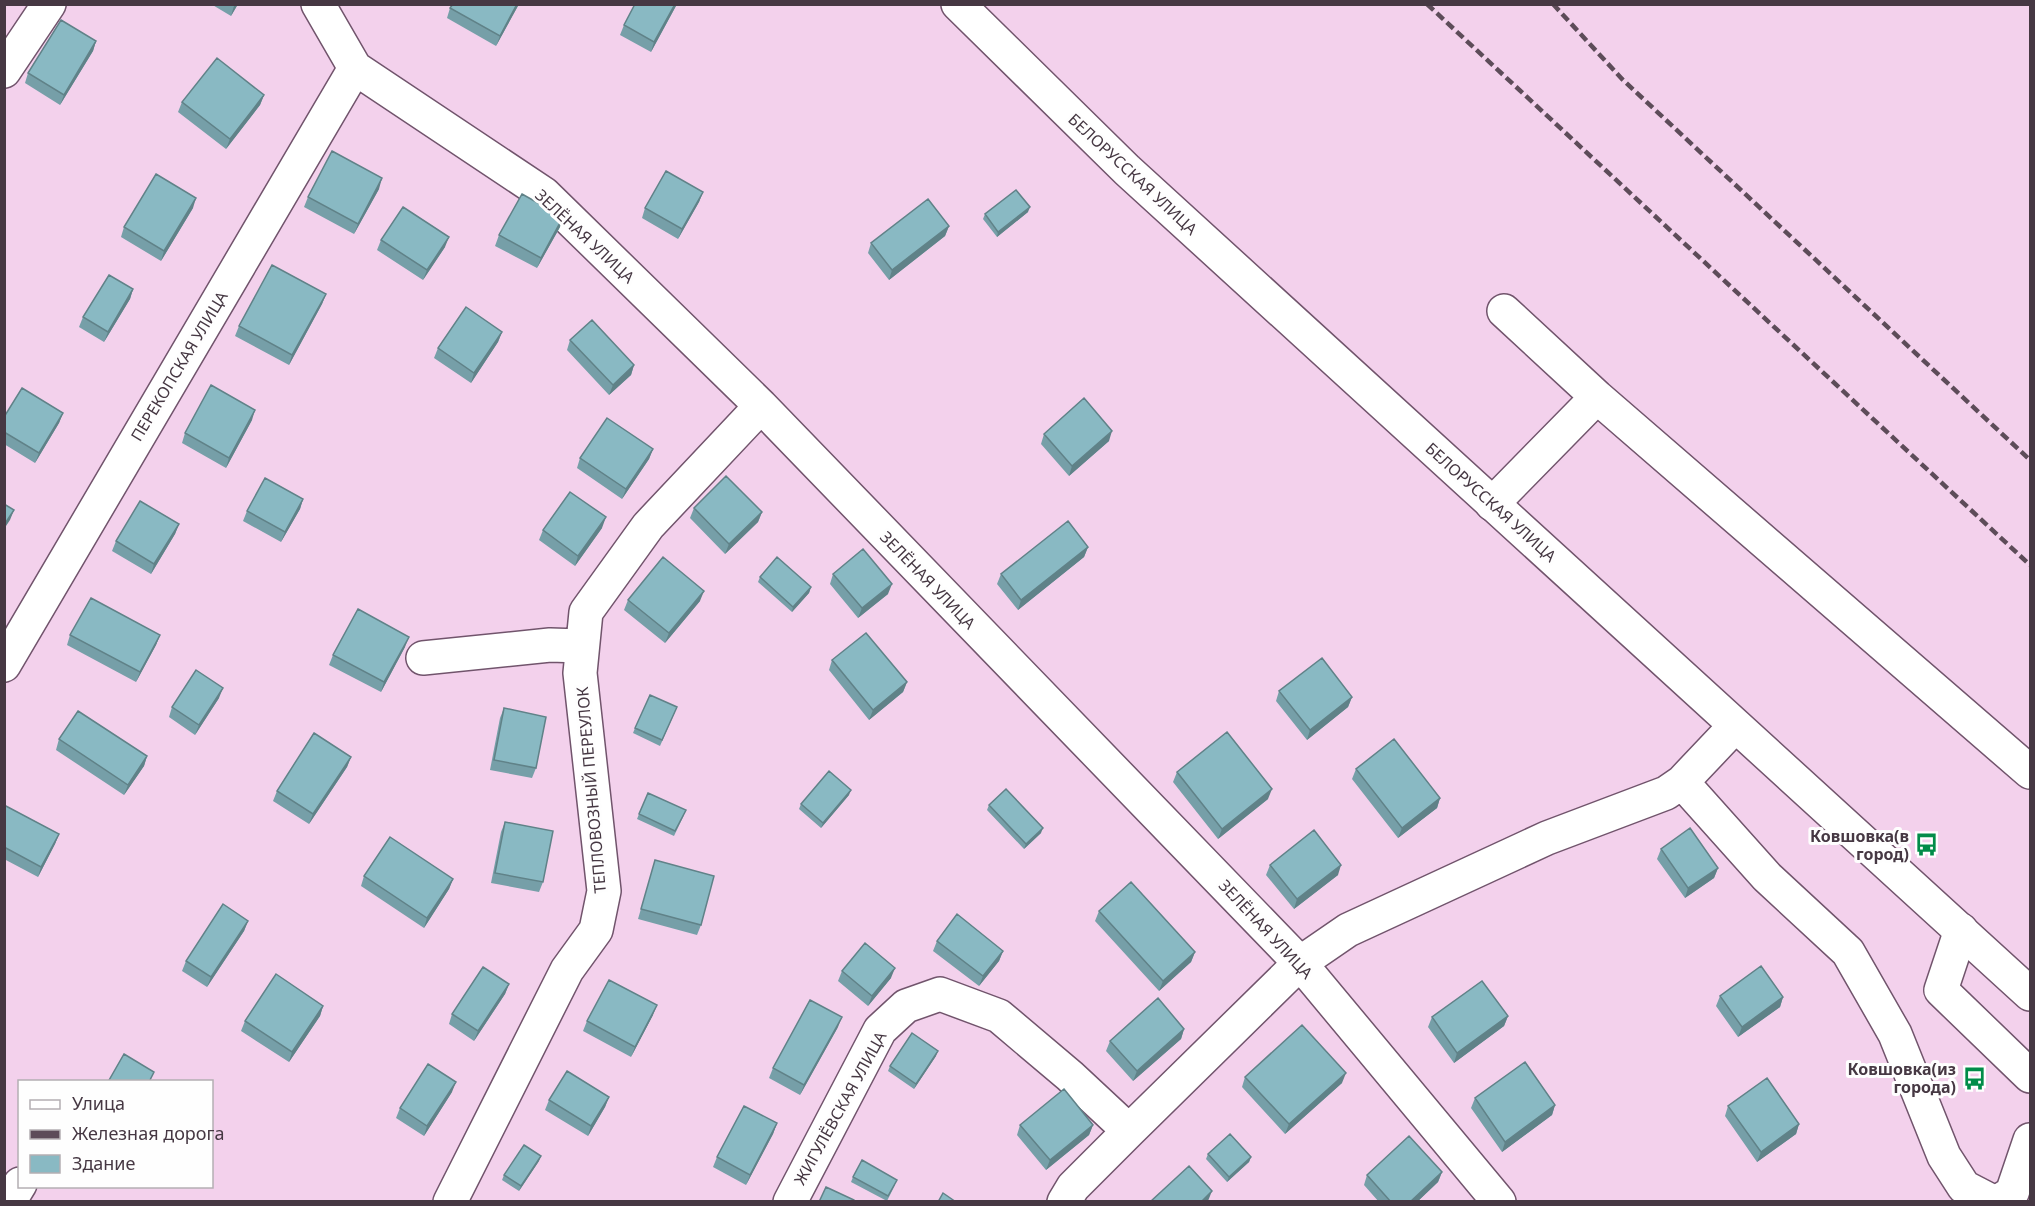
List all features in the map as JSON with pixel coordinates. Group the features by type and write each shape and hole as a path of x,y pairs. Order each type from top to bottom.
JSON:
{"street":[{"path":"4,70 49,4"},
{"name":"ЗЕЛЁНАЯ УЛИЦА","path":"318,4 355,68 544,194 761,406 1300,963 1499,1202"},
{"name":"БЕЛОРУССКАЯ УЛИЦА","path":"958,4 1127,170 2031,994"},
{"name":"ПЕРЕКОПСКАЯ УЛИЦА","path":"4,665 355,68"},
{"path":"1504,311 1597,397 2031,772"},
{"path":"1492,504 1597,397"},
{"name":"ТЕПЛОВОЗНЫЙ ПЕРЕУЛОК","path":"450,1202 567,970 596,930 604,891 580,673 586,612 648,526 761,406"},
{"path":"423,658 550,645 581,646"},
{"path":"1064,1202 1073,1187 1300,963 1348,930 1547,838 1666,793 1682,782 1735,726"},
{"path":"1682,782 1767,877 1848,952 1895,1034 1944,1156 1964,1187 1993,1202"},
{"path":"1960,930 1941,990 2031,1076"},
{"name":"ЖИГУЛЁВСКАЯ УЛИЦА","path":"790,1202 880,1029 906,1006 940,994 999,1016 1070,1076 1129,1131"},
{"path":"1998,1202 2012,1193 2031,1140"}],"building":[{"path":"453,4 517,4 500,36 450,8"},
{"path":"635,4 675,4 654,42 624,25"},
{"path":"61,20 96,41 64,95 28,73"},
{"path":"217,58 264,95 230,139 182,102"},
{"path":"332,151 382,178 358,224 308,197"},
{"path":"666,171 703,192 682,229 645,208"},
{"path":"156,174 196,198 164,251 124,227"},
{"path":"1016,190 1030,207 998,232 985,214"},
{"path":"522,194 563,217 541,258 499,235"},
{"path":"928,199 949,226 892,270 871,243"},
{"path":"403,207 449,237 427,270 381,240"},
{"path":"272,265 326,294 292,355 239,326"},
{"path":"109,275 133,289 108,332 83,317"},
{"path":"466,307 502,332 474,373 438,348"},
{"path":"592,320 634,365 613,385 570,340"},
{"path":"211,385 255,410 229,458 185,433"},
{"path":"22,388 63,413 39,453 4,432 4,417"},
{"path":"1084,398 1112,431 1072,466 1044,434"},
{"path":"607,418 653,449 626,489 580,458"},
{"path":"726,476 762,512 729,544 694,508"},
{"path":"265,478 303,499 285,532 247,511"},
{"path":"570,492 606,517 578,556 543,530"},
{"path":"140,501 179,524 154,564 116,541"},
{"path":"4,504 14,510 4,525"},
{"path":"1068,521 1088,547 1021,600 1001,574"},
{"path":"863,549 892,584 862,608 833,574"},
{"path":"663,557 704,591 669,633 628,600"},
{"path":"777,557 811,587 793,607 760,577"},
{"path":"91,598 160,635 140,672 70,635"},
{"path":"358,609 409,637 384,682 333,655"},
{"path":"866,633 907,682 873,710 832,660"},
{"path":"1322,658 1352,697 1310,730 1279,691"},
{"path":"196,670 223,688 199,725 172,707"},
{"path":"650,695 677,707 662,740 635,728"},
{"path":"504,708 546,717 536,768 494,760"},
{"path":"78,711 147,756 128,785 59,739"},
{"path":"1227,732 1272,789 1222,829 1177,772"},
{"path":"314,733 351,757 313,814 277,791"},
{"path":"1394,739 1440,798 1402,828 1356,769"},
{"path":"829,771 851,790 823,823 801,804"},
{"path":"1006,789 1043,828 1026,844 989,805"},
{"path":"648,793 686,810 675,831 639,814"},
{"path":"4,805 59,834 41,867 4,847"},
{"path":"505,822 553,831 543,882 495,873"},
{"path":"1690,828 1718,868 1688,888 1661,849"},
{"path":"1314,830 1341,865 1297,899 1270,865"},
{"path":"390,837 453,879 427,918 364,876"},
{"path":"655,860 714,876 701,925 641,909"},
{"path":"1131,882 1195,952 1163,981 1099,911"},
{"path":"223,904 248,921 211,977 186,961"},
{"path":"957,914 1003,951 983,976 937,941"},
{"path":"865,943 895,968 872,996 842,971"},
{"path":"1761,966 1783,997 1742,1027 1720,996"},
{"path":"483,967 509,984 478,1031 452,1014"},
{"path":"276,974 323,1006 292,1052 245,1021"},
{"path":"609,980 657,1005 635,1047 587,1021"},
{"path":"1482,981 1508,1016 1457,1053 1432,1017"},
{"path":"1158,998 1184,1029 1137,1071 1110,1041"},
{"path":"810,1000 842,1017 804,1085 773,1068"},
{"path":"1302,1025 1346,1073 1289,1124 1245,1077"},
{"path":"912,1033 938,1051 916,1084 890,1066"},
{"path":"124,1054 154,1072 150,1080 109,1080"},
{"path":"1525,1062 1555,1105 1505,1142 1475,1098"},
{"path":"428,1064 456,1082 427,1126 400,1108"},
{"path":"567,1071 609,1097 591,1126 549,1100"},
{"path":"1767,1078 1799,1124 1761,1152 1728,1106"},
{"path":"1064,1089 1093,1125 1050,1160 1020,1125"},
{"path":"744,1106 777,1123 750,1175 717,1157"},
{"path":"1230,1134 1251,1157 1229,1177 1208,1154"},
{"path":"1409,1136 1442,1172 1410,1202 1391,1202 1367,1175"},
{"path":"524,1145 541,1156 521,1186 504,1175"},
{"path":"862,1160 897,1180 888,1196 853,1177"},
{"path":"1189,1166 1212,1191 1201,1202 1150,1202"},
{"path":"826,1187 854,1200 854,1202 819,1202"},
{"path":"943,1193 956,1202 938,1202"}],"railway":[{"path":"1427,4 2030,565"},
{"path":"1553,4 1622,79 2030,460"}],"place":[{"name":"Ковшовка(в город)","path":"1927,845"},
{"name":"Ковшовка(из города)","path":"1974,1078"}]}
